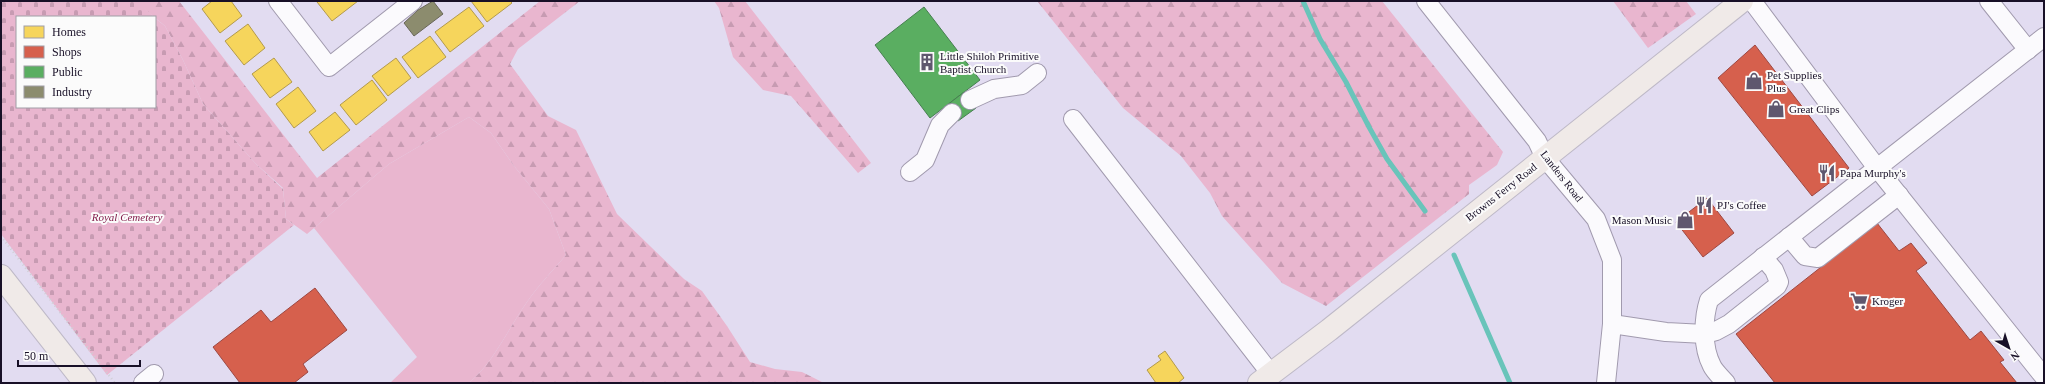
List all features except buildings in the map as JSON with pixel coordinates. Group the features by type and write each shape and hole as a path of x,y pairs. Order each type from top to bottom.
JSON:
{"main road":[{"name":"Browns Ferry Road","path":"1265,378 1742,1"},
{"path":"1,276 85,383"}],"street":[{"path":"278,1 329,67 413,1"},
{"name":"Landers Road","path":"1426,1 1537,141 1545,158 1596,219 1612,260 1612,324 1606,383"},
{"path":"1752,1 1877,168 2044,377"},
{"path":"1989,1 2028,50"},
{"path":"1726,383 1712,367 1708,356 1705,334 1706,310 1709,300 2044,37"},
{"path":"970,100 994,89 1022,85 1037,73"},
{"path":"910,172 925,160 940,125 952,113"},
{"path":"1073,119 1265,378"},
{"path":"1789,237 1804,256 1818,258 1899,195"},
{"path":"1612,324 1666,332 1705,334 1716,331 1729,324 1777,286 1779,282 1778,276 1763,257"}],"path":[{"path":"1,236 115,383"}],"green space":[{"name":"Royal Cemetery","path":"1,1 142,1 143,7 153,16 16,16 16,108 156,108 156,19 165,26 183,60 203,104 256,164 283,189 286,219 294,225 107,375 1,234"},
{"path":"142,1 179,1 317,178 540,1 580,1 518,49 510,64 548,116 576,130 617,214 684,279 702,291 750,362 775,369 802,372 824,383 469,383 486,365 531,296 566,255 549,209 514,166 491,133 469,117 389,164 307,234 286,219 283,188 256,164 203,104 183,60 165,26 156,19 156,16 153,16 142,7"},
{"path":"714,1 745,1 871,163 858,173 791,96 763,90 733,57 719,8"},
{"path":"1037,1 1382,1 1503,152 1497,165 1469,185 1469,194 1326,306 1282,283 1222,216 1210,193 1181,156 1123,108"},
{"path":"1613,1 1686,1 1696,14 1648,48"},
{"path":"469,117 491,133 514,166 549,209 566,255 531,296 486,365 469,383 390,383 417,357 314,228 389,164"}],"waterway":[{"path":"1303,1 1320,39 1346,82 1387,159 1425,211"},
{"path":"1454,255 1510,383"}],"place":[{"name":"Little Shiloh Primitive Baptist Church","path":"927,62"},
{"name":"Pet Supplies Plus","path":"1754,81"},
{"name":"Great Clips","path":"1776,109"},
{"name":"Papa Murphy's","path":"1827,173"},
{"name":"PJ's Coffee","path":"1704,205"},
{"name":"Mason Music","path":"1685,220"},
{"name":"Kroger","path":"1859,301"}]}
